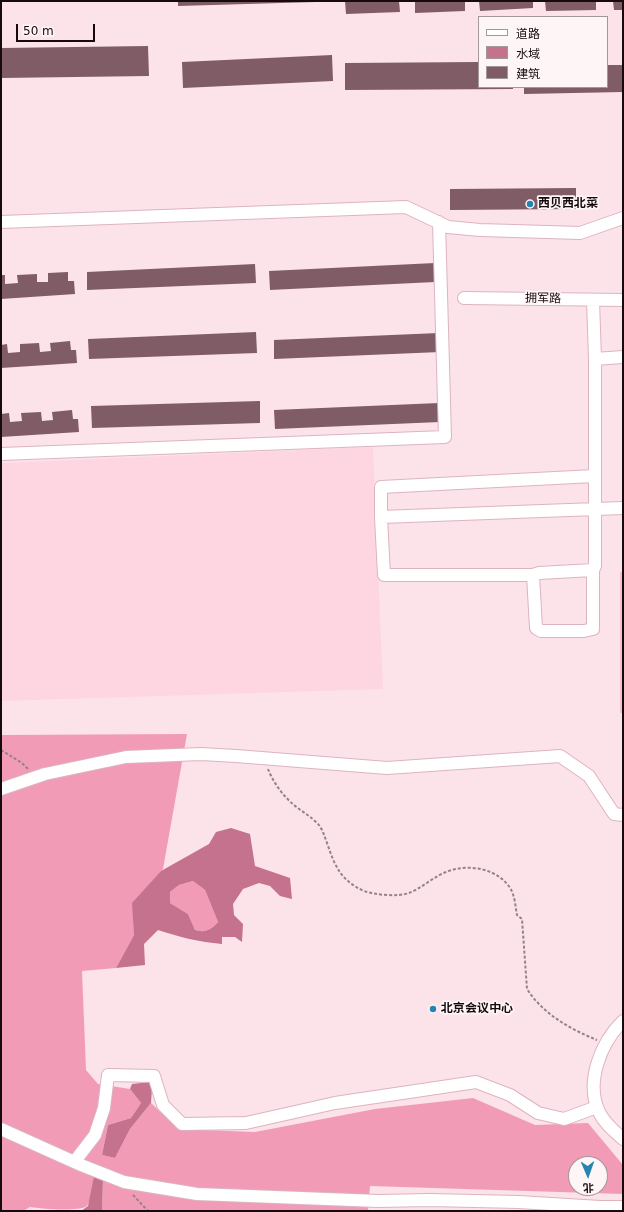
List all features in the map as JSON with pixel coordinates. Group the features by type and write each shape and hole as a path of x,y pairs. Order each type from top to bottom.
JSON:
{"street":[{"path":"1,222 406,207 448,227 480,230 580,233 623,218"},
{"path":"1,454 445,437 439,222"},
{"name":"拥军路","path":"464,298 623,300"},
{"path":"533,575 536,628 541,631 584,631 593,628 593,570 595,566 595,359 593,300"},
{"path":"595,359 623,357"},
{"path":"593,570 539,573 533,575 384,575 381,486 594,476"},
{"path":"381,517 623,508"},
{"path":"1,790 45,774 126,758 202,754 387,768 560,756 589,776 614,814 623,815"},
{"path":"623,1021 606,1043 596,1069 593,1090 597,1107 606,1124 623,1139"},
{"path":"75,1161 95,1135 104,1108 108,1075 154,1076 162,1105 182,1124 246,1124 335,1103 476,1082 510,1094 538,1113 564,1119 597,1107"},
{"path":"1,1129 81,1165 124,1182 197,1194 378,1206 445,1200 623,1207"}],"path":[{"path":"1,750 22,763 36,777"},
{"path":"264,758 268,771 279,789 293,805 316,822 323,832 334,866 347,882 365,892 393,896 408,893 444,872 460,868 477,868 494,874 508,884 514,897 517,915 522,919 527,989 533,998 554,1018 582,1034 606,1043"}],"shaded area":[{"path":"373,447 383,689 1,701 1,463"},
{"path":"620,572 623,572 623,713 620,713"},
{"path":"187,734 163,869 133,903 134,935 116,968 82,971 86,1070 98,1084 130,1089 141,1103 131,1118 108,1125 102,1155 115,1158 130,1129 151,1103 178,1129 255,1132 375,1109 473,1098 535,1125 588,1123 623,1165 623,1194 608,1194 608,1156 568,1156 568,1192 370,1186 368,1211 102,1211 103,1179 94,1176 90,1200 87,1206 82,1208 60,1210 30,1207 23,1211 1,1211 1,735"},
{"path":"193,881 205,890 218,922 213,927 205,931 195,930 188,914 170,903 170,892 179,885"}],"water":[{"path":"231,828 250,834 255,866 290,878 292,899 280,896 270,886 259,883 243,889 233,904 234,915 243,924 242,942 235,937 222,937 222,944 205,942 158,930 144,944 145,965 116,968 134,935 132,903 161,871 209,844 216,832","holes":["193,881 205,890 218,922 208,930 199,931 195,930 188,914 170,903 170,892 179,885"]},
{"path":"150,1082 152,1088 151,1103 130,1129 115,1158 102,1155 108,1125 131,1118 141,1103 130,1089 132,1084"},
{"path":"94,1176 103,1179 102,1211 81,1211 88,1206"}],"building":[{"path":"178,1 316,1 316,2 178,6"},
{"path":"345,1 399,1 400,12 346,14"},
{"path":"415,1 465,1 465,11 415,13"},
{"path":"479,1 533,1 533,8 480,11"},
{"path":"545,1 596,1 596,10 546,11"},
{"path":"613,1 623,1 623,10 614,10"},
{"path":"148,46 149,76 1,78 1,48"},
{"path":"332,55 333,81 183,88 182,62"},
{"path":"478,62 478,88 513,89 345,90 345,63"},
{"path":"608,65 623,65 623,92 524,94 524,88 608,88"},
{"path":"576,188 576,209 450,210 450,189"},
{"path":"435,263 435,282 270,290 269,271"},
{"path":"255,264 256,283 87,290 87,272"},
{"path":"68,272 68,281 74,281 75,294 1,299 1,275 5,275 5,284 18,283 17,275 37,274 37,282 48,282 48,273"},
{"path":"256,332 257,353 89,359 88,339"},
{"path":"439,333 440,352 274,359 274,340"},
{"path":"70,341 71,350 76,350 77,363 1,368 1,345 7,344 8,353 20,352 20,344 39,343 40,352 51,351 50,343"},
{"path":"260,401 260,423 92,428 91,406"},
{"path":"439,403 440,422 275,429 274,410"},
{"path":"72,410 73,419 78,419 79,432 1,437 1,414 9,413 10,422 22,421 21,413 41,412 42,421 53,420 52,412"}],"place":[{"name":"西贝西北菜","path":"530,204"},
{"name":"北京会议中心","path":"433,1009"}]}
